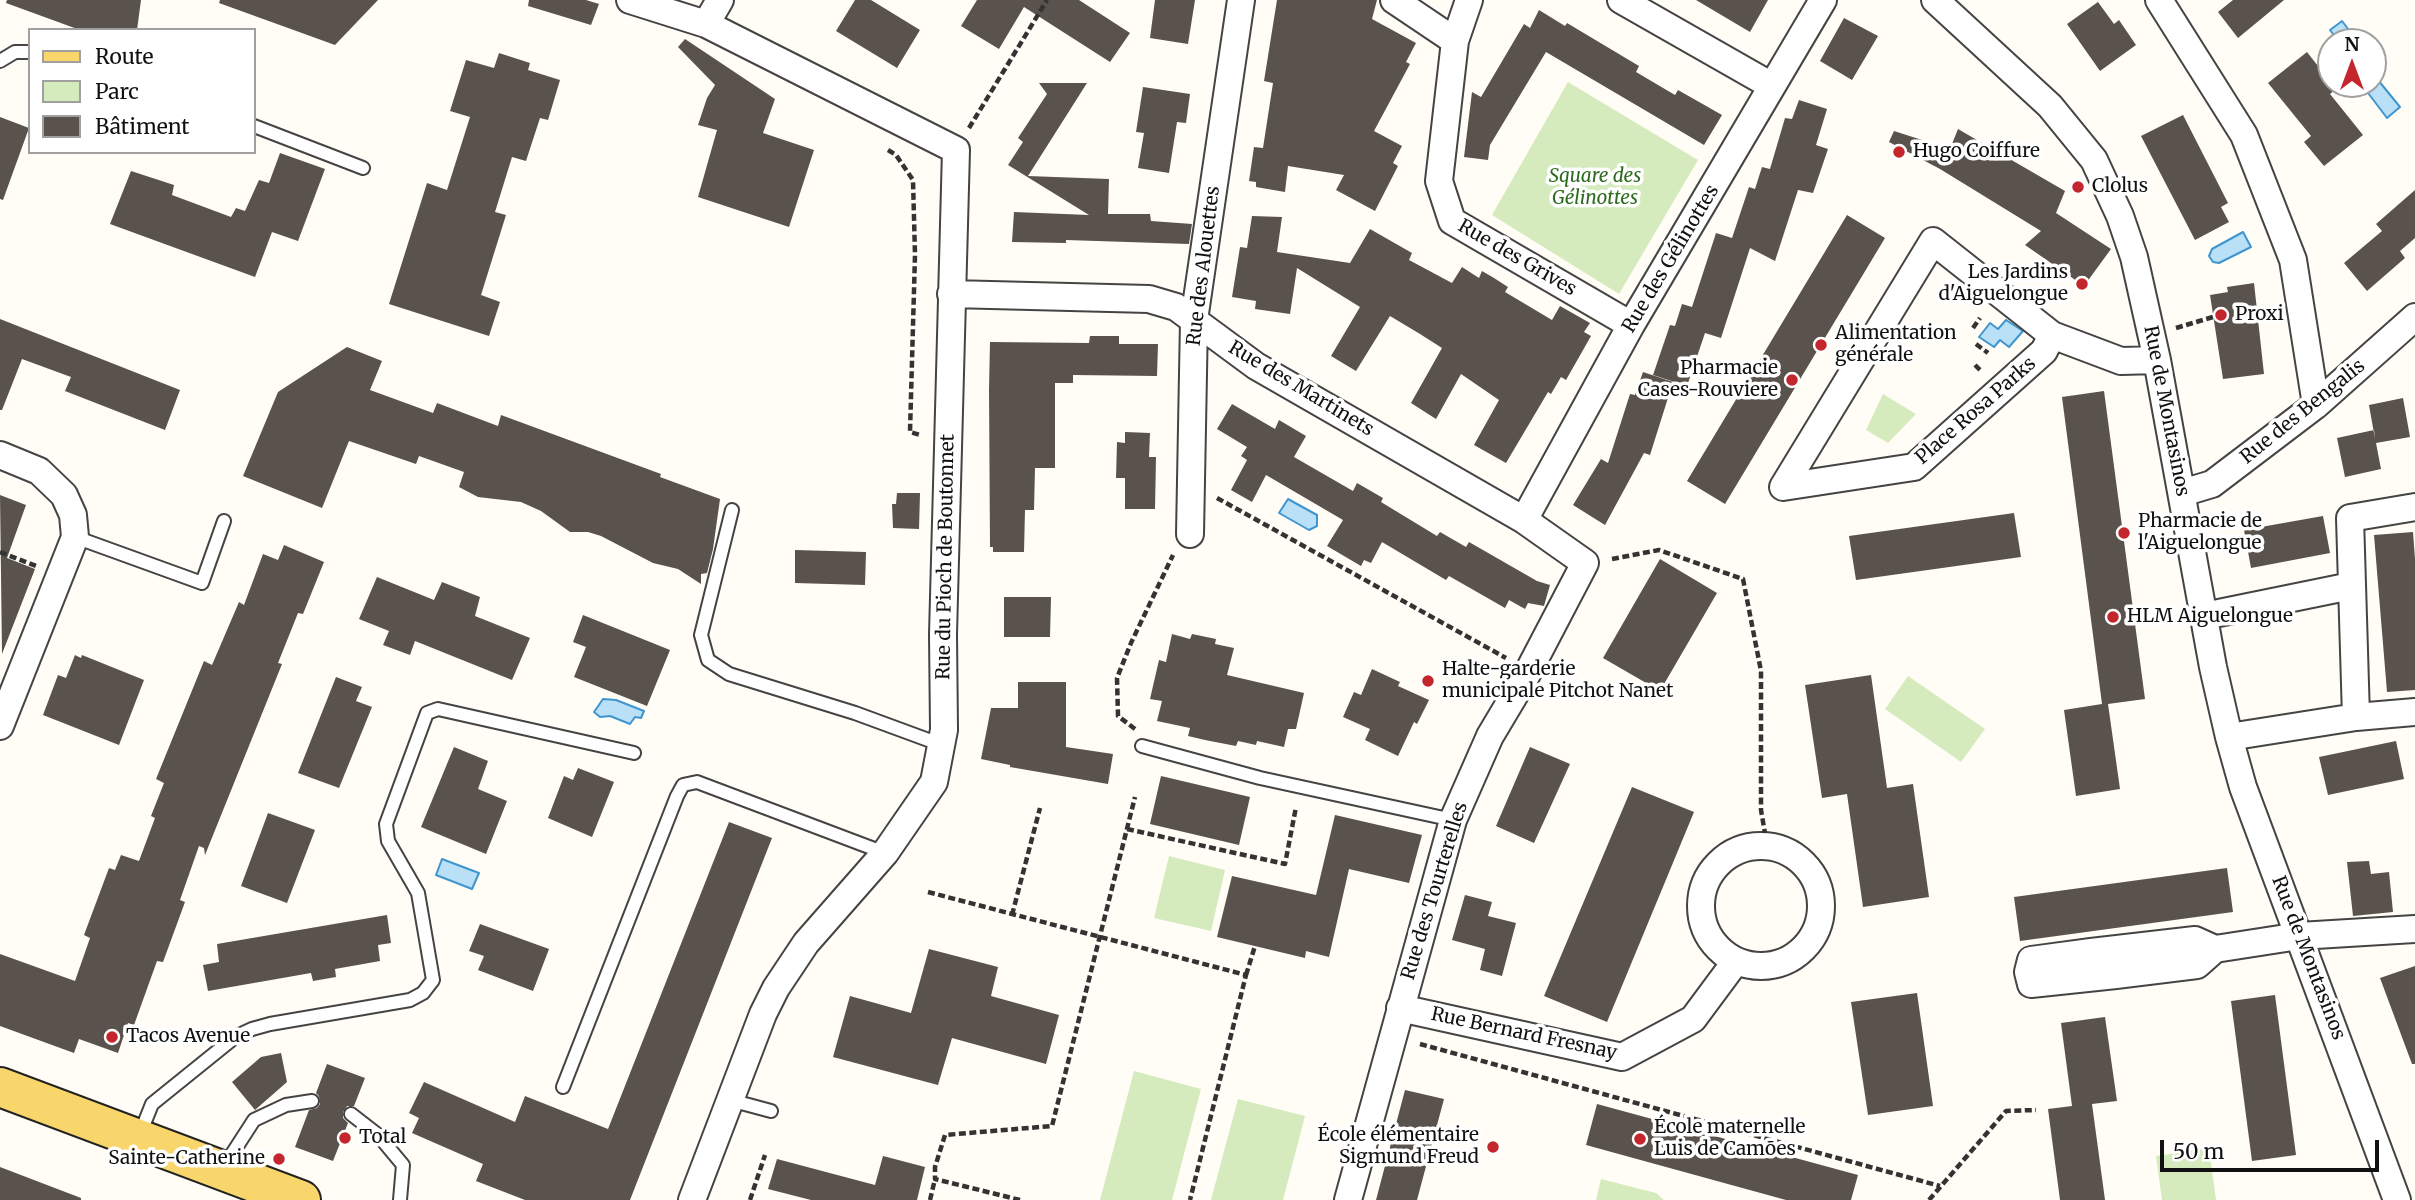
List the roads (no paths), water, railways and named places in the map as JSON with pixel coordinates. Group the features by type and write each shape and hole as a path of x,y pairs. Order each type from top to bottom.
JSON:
{"main road":[{"path":"0,1087 300,1200"}],"street":[{"path":"630,0 706,24 720,0"},
{"name":"Rue des Alouettes","path":"1191,534 1194,320 1241,0"},
{"path":"1394,0 1455,41"},
{"name":"Rue des Grives","path":"1469,0 1455,41 1439,181 1452,221 1632,325"},
{"path":"1620,0 1772,86"},
{"name":"Rue des Gélinottes","path":"1524,520 1632,325 1823,0"},
{"name":"Rue de Montasinos","path":"1935,0 2050,106 2094,160 2120,216 2134,257 2154,348 2204,617 2229,737 2243,787 2397,1200"},
{"path":"2159,0 2244,135 2293,260 2316,405"},
{"name":"Rue du Pioch de Boutonnet","path":"692,1200 763,1014 776,988 806,943 885,853 934,782 942,745 956,150 706,24"},
{"name":"Place Rosa Parks","path":"2052,335 2044,351 1914,467 1783,487 1933,241 2052,335 2121,361 2154,348"},
{"name":"Rue des Martinets","path":"951,294 1149,299 1176,307 1256,366 1524,520 1586,563"},
{"name":"Rue des Bengalis","path":"2182,493 2212,484 2316,405 2415,317"},
{"path":"0,455 39,471 64,495 73,515 75,537 0,726"},
{"path":"2356,717 2350,517 2415,507"},
{"name":"Rue des Tourterelles","path":"1349,1200 1453,820 1490,736 1586,563"},
{"path":"2204,617 2351,586"},
{"path":"2229,737 2356,717 2415,712"},
{"path":"1767,845 1796,855 1816,878 1823,907 1815,936 1794,958 1765,967 1735,961 1716,947 1704,926 1700,902 1707,878 1722,860 1743,848 1767,845"},
{"path":"2215,949 2195,940 2091,952 2031,960 2028,972 2031,984 2197,965 2215,949 2299,936 2415,929"},
{"name":"Rue Bernard Fresnay","path":"1400,1008 1622,1057 1693,1019 1735,961"}],"lane":[{"path":"0,61 15,52 28,52"},
{"path":"256,127 363,168"},
{"path":"732,510 701,635 708,660 729,674 855,713 942,745"},
{"path":"75,537 202,583 224,521"},
{"path":"138,1138 152,1104 235,1037 270,1024 410,1000 423,993 433,980 418,893 388,841 386,824 427,713 438,709 635,753"},
{"path":"1142,746 1301,787 1453,820"},
{"path":"563,1087 683,785 697,782 885,853"},
{"path":"730,1100 771,1111"},
{"path":"221,1170 254,1120 285,1105 312,1101"},
{"path":"351,1114 377,1135 403,1165 400,1200"}],"water":[{"path":"2342,21 2347,28 2333,28"},
{"path":"2387,91 2400,107 2387,118 2372,98 2387,98"},
{"path":"2243,232 2251,247 2219,263 2213,262 2209,256 2212,249"},
{"path":"2006,320 2023,331 2009,347 2000,340 1994,347 1979,337 1990,323 1998,329"},
{"path":"1288,499 1317,515 1317,526 1309,530 1279,513"},
{"path":"603,699 616,700 644,711 641,718 635,717 630,724 610,716 600,717 594,712"},
{"path":"442,859 479,873 472,889 436,875"}],"place":[{"name":"Hugo Coiffure","path":"1899,152"},
{"name":"Clolus","path":"2078,187"},
{"name":"Les Jardins d'Aiguelongue","path":"2082,284"},
{"name":"Proxi","path":"2221,315"},
{"name":"Alimentation générale","path":"1821,345"},
{"name":"Pharmacie Cases-Rouviere","path":"1792,380"},
{"name":"Pharmacie de l'Aiguelongue","path":"2124,533"},
{"name":"HLM Aiguelongue","path":"2113,617"},
{"name":"Halte-garderie municipale Pitchot Nanet","path":"1428,681"},
{"name":"Tacos Avenue","path":"112,1037"},
{"name":"Total","path":"345,1138"},
{"name":"École maternelle Luis de Camões","path":"1640,1139"},
{"name":"École élémentaire Sigmund Freud","path":"1493,1147"},
{"name":"Sainte-Catherine","path":"279,1159"}],"park label":[{"name":"Square des Gélinottes","path":"1595,188"}]}
